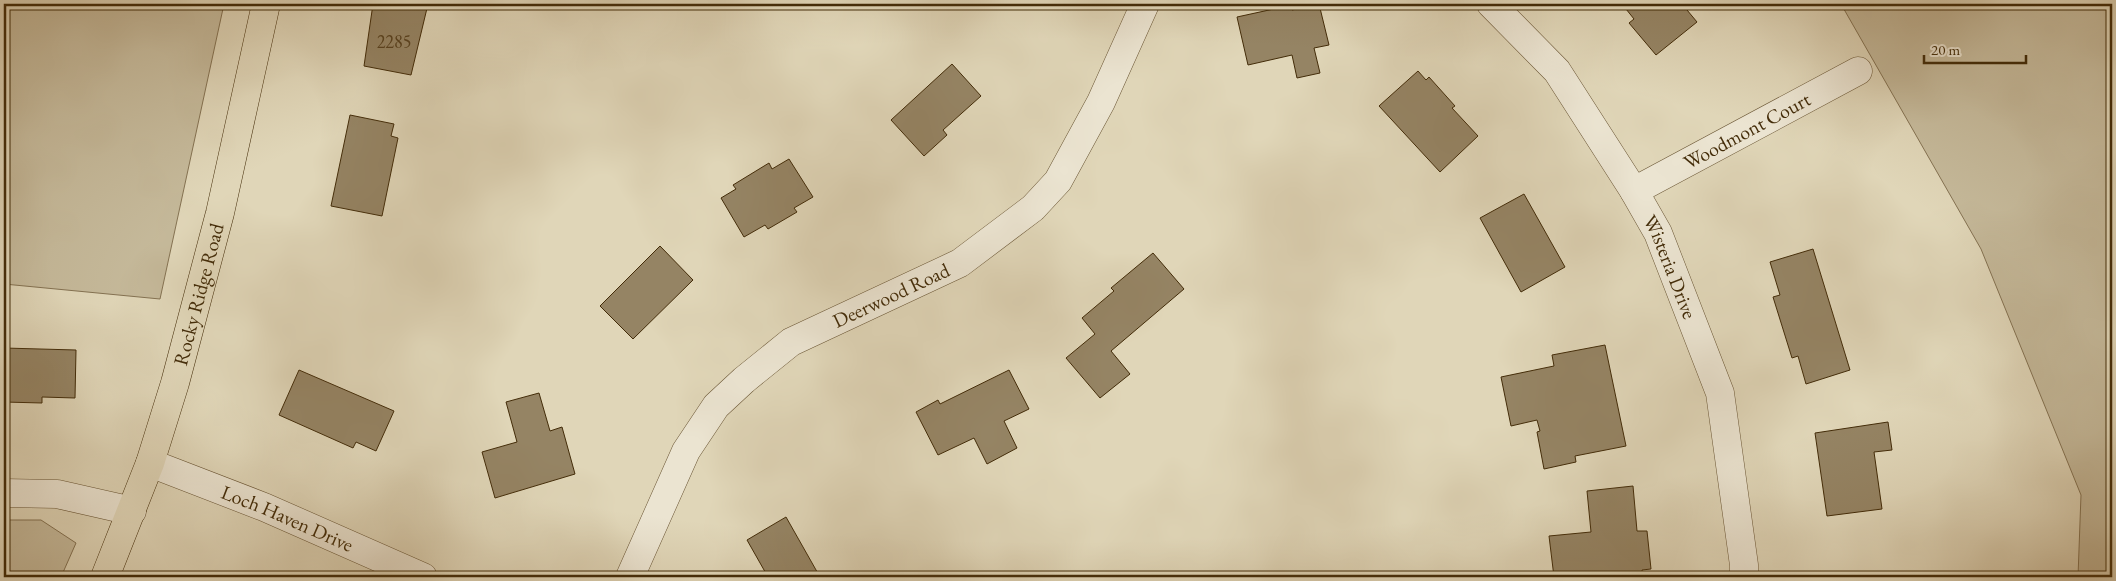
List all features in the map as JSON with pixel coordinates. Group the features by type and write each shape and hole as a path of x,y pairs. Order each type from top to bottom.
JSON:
{"main road":[{"name":"Rocky Ridge Road","path":"105,577 150,463 175,383 220,213 266,4"}],"street":[{"name":"Deerwood Road","path":"630,577 686,451 716,406 744,380 791,342 960,263 1033,208 1058,181 1101,102 1146,4"},
{"name":"Wisteria Drive","path":"1491,4 1556,71 1634,191 1658,233 1720,393 1744,577"},
{"name":"Woodmont Court","path":"1634,191 1858,71"},
{"name":"Loch Haven Drive","path":"150,463 264,507 423,577"},
{"path":"4,493 57,494 132,511"}],"shaded area":[{"path":"4,4 224,4 160,299 4,284"},
{"path":"1841,4 2112,4 2112,577 2078,577 2081,495 1981,249"},
{"path":"4,520 41,520 76,543 61,577 4,577"}],"building":[{"path":"373,4 428,4 411,75 364,66"},
{"path":"1319,4 1329,45 1314,48 1320,73 1297,78 1292,55 1248,65 1237,17 1292,5 1292,10"},
{"path":"1622,4 1682,4 1697,22 1656,55 1629,23 1634,19"},
{"path":"952,64 981,96 943,130 947,135 924,156 891,120"},
{"path":"1418,71 1426,80 1429,77 1455,106 1452,108 1478,136 1440,172 1379,106"},
{"path":"350,115 394,124 391,136 398,138 382,216 331,206"},
{"path":"789,159 813,197 794,208 797,212 768,229 765,225 744,237 721,198 736,189 733,185 769,163 772,169"},
{"path":"1524,194 1565,267 1521,292 1480,218"},
{"path":"660,246 693,280 633,339 600,306"},
{"path":"1813,249 1850,370 1806,384 1798,356 1792,358 1773,297 1780,295 1770,262"},
{"path":"1153,253 1184,289 1111,351 1130,374 1100,398 1066,358 1095,334 1082,318 1114,291 1111,288"},
{"path":"1605,345 1626,446 1575,456 1576,462 1544,469 1537,432 1540,431 1537,420 1511,426 1501,377 1554,366 1552,355"},
{"path":"4,348 76,350 75,398 42,397 42,403 4,402"},
{"path":"299,370 394,411 376,451 356,442 353,448 279,415"},
{"path":"1009,370 1029,409 1004,421 1017,448 987,464 974,438 938,455 916,412 938,400 940,404"},
{"path":"539,393 550,431 562,427 575,474 495,498 482,452 517,442 506,402"},
{"path":"1888,422 1892,450 1874,452 1882,509 1827,516 1815,433"},
{"path":"1633,486 1637,531 1647,531 1651,569 1642,570 1643,577 1554,577 1549,536 1591,532 1587,491"},
{"path":"786,517 820,577 768,577 747,540"}]}
